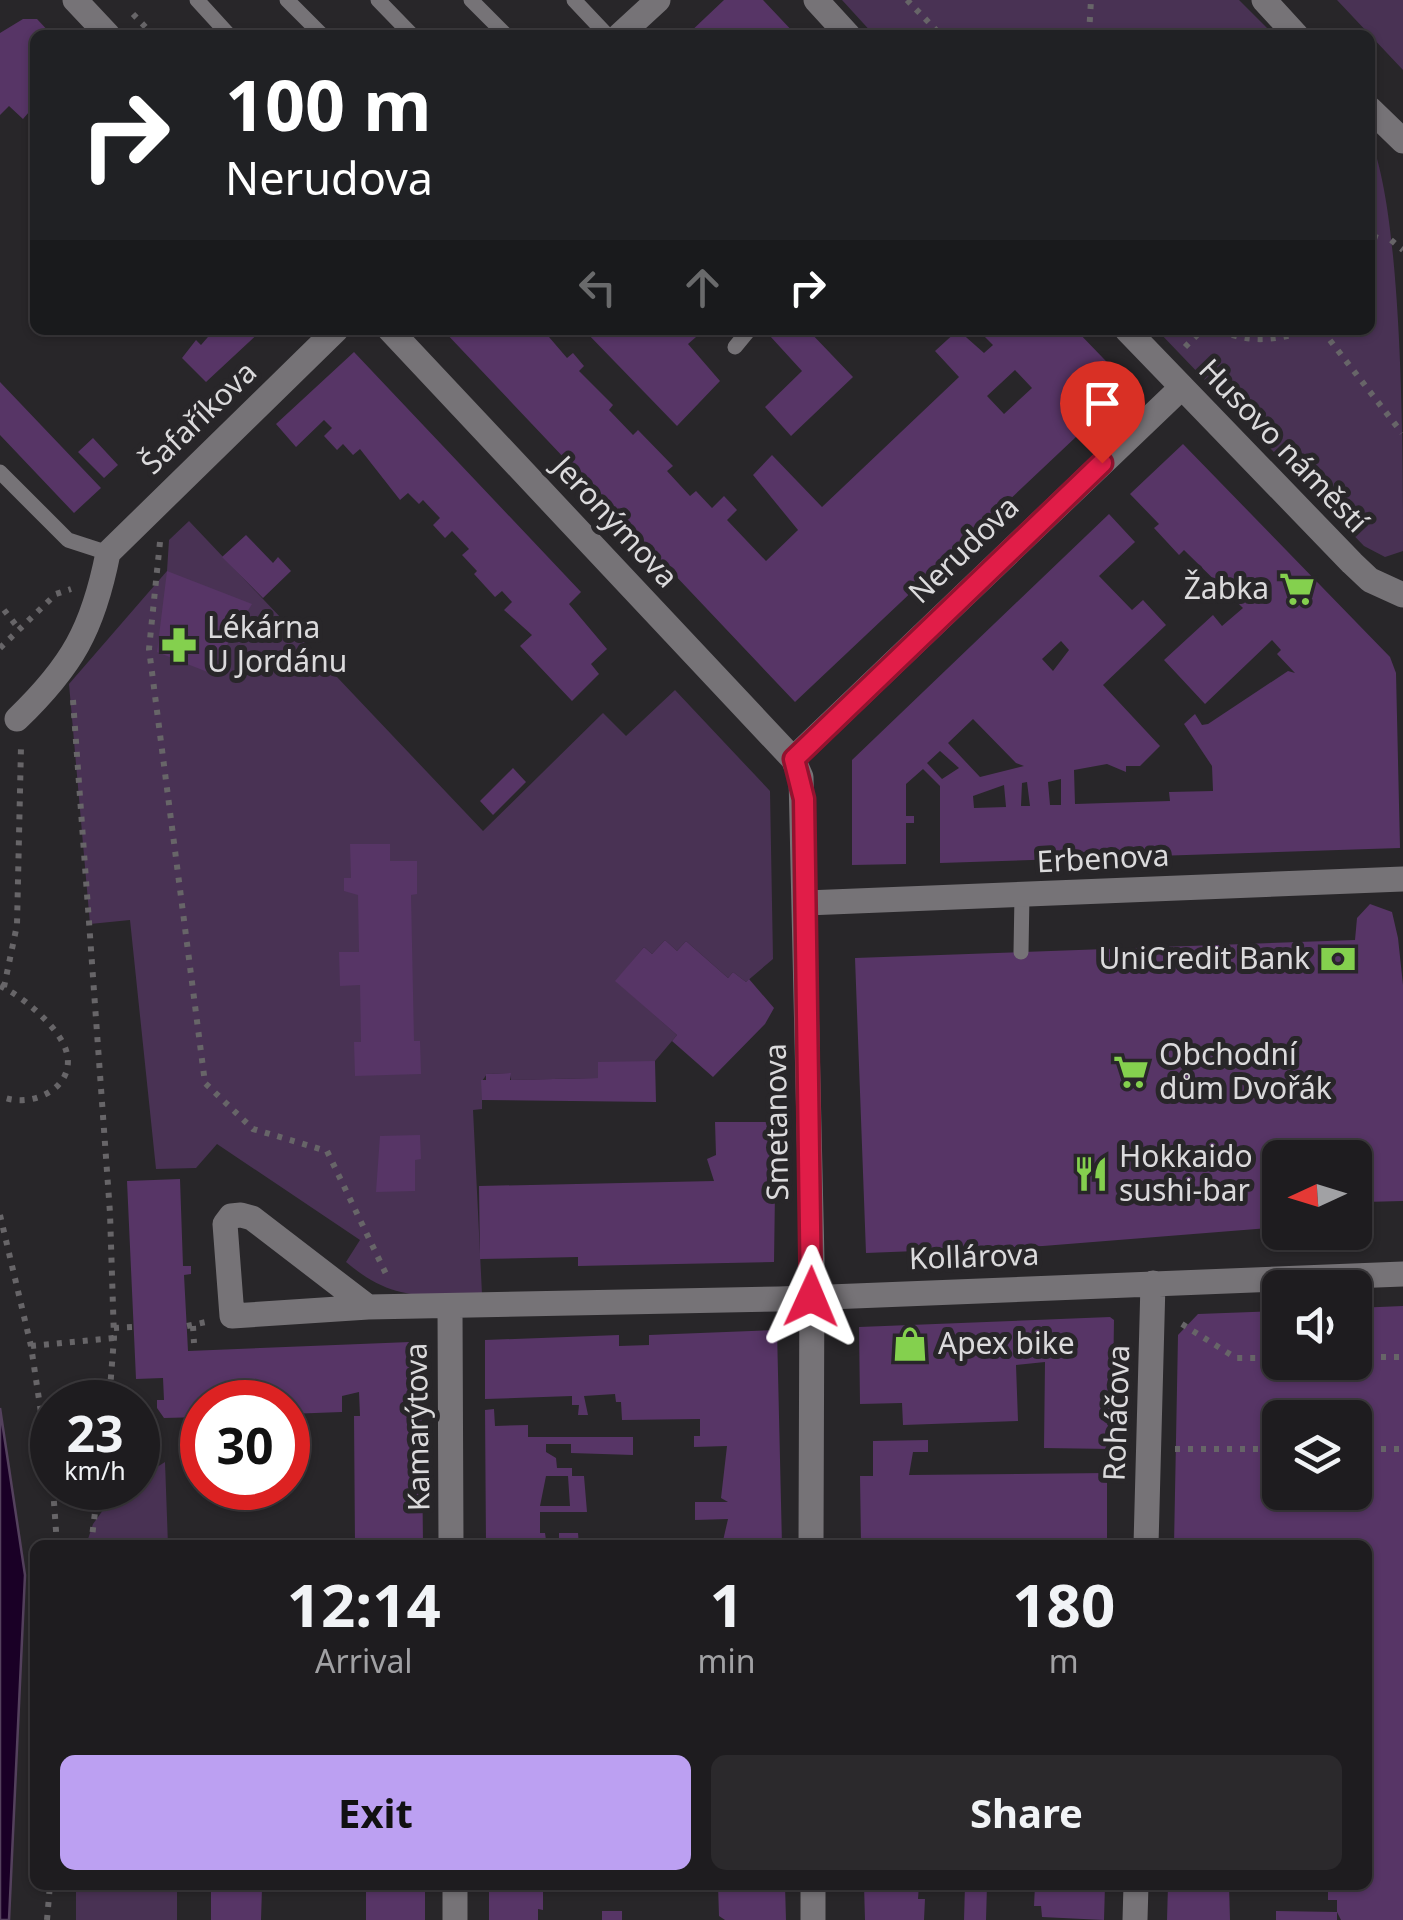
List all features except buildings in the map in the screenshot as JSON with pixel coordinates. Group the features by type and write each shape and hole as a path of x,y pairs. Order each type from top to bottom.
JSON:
{"street":[{"path":"75,0 103,30"},
{"path":"625,30 658,0"},
{"path":"816,0 843,30"},
{"path":"1264,0 1291,30"},
{"path":"1375,114 1403,141"},
{"name":"Šafaříkova","path":"108,553 331,335"},
{"name":"Jeronýmova","path":"395,335 794,759"},
{"name":"Husovo náměstí","path":"1131,335 1370,580 1403,596"},
{"name":"Nerudova","path":"794,759 1180,389"},
{"path":"17,719 58,680 76,649 100,595 108,553"},
{"name":"Smetanova","path":"794,759 804,799 811,1540"},
{"name":"Erbenova","path":"806,902 1403,879"},
{"name":"Kollárova","path":"368,1307 252,1218 231,1216 225,1224 232,1316 368,1307 811,1297 1403,1274"},
{"name":"Roháčova","path":"1146,1540 1152,1284"},
{"name":"Kamarýtova","path":"450,1308 452,1540"},
{"path":"455,1890 455,1920"},
{"path":"813,1890 813,1920"},
{"path":"1136,1890 1136,1920"}],"lane":[{"path":"197,0 224,30"},
{"path":"288,0 317,30"},
{"path":"378,0 407,30"},
{"path":"471,0 501,30"},
{"path":"574,0 602,30"},
{"path":"735,346 745,335"},
{"path":"0,472 68,540 108,553"},
{"path":"1021,952 1022,895"}],"path":[{"path":"908,0 936,30"},
{"path":"1090,0 1090,30"},
{"path":"1375,237 1378,228"},
{"path":"1391,240 1403,250"},
{"path":"1180,353 1197,335"},
{"path":"1230,335 1276,340 1294,335"},
{"path":"1326,335 1402,433"},
{"path":"165,496 149,648 205,1083 253,1130 327,1151 402,1307"},
{"path":"0,648 60,591 76,589 100,595"},
{"path":"4,610 19,629"},
{"path":"76,649 74,728 114,1328 110,1380"},
{"path":"0,1096 28,1103 47,1096 60,1084 66,1056 51,1028 2,986 17,925 21,765 17,719"},
{"path":"0,1215 37,1380"},
{"path":"1188,1324 1236,1358 1262,1358"},
{"path":"193,1326 194,1344"},
{"path":"114,1328 134,1327"},
{"path":"32,1346 114,1338"},
{"path":"1372,1358 1403,1358"},
{"path":"1187,1448 1262,1449"},
{"path":"1372,1449 1403,1449"},
{"path":"55,1510 58,1540"},
{"path":"92,1540 95,1510"},
{"path":"47,1920 50,1890"}],"shaded area":[{"path":"842,0 1239,0 1269,30 869,30"},
{"path":"1337,0 1403,0 1403,70 1375,40 1375,30 1365,30"},
{"path":"1375,154 1395,277 1403,551 1385,557 1364,546 1162,335 1375,335"},
{"path":"189,521 483,831 603,713 626,736 675,690 770,791 773,959 746,982 733,972 728,978 686,941 677,951 665,940 652,954 644,947 616,981 677,1035 655,1061 598,1078 511,1080 510,1073 487,1074 482,1081 482,1109 473,1110 482,1294 410,1294 363,1275 346,1262 360,1240 217,1144 196,1168 156,1169 130,920 90,924 69,684 167,571 169,540"},
{"path":"0,1408 25,1575 9,1920 0,1920"},
{"path":"165,1462 168,1540 88,1540 103,1510 160,1510 160,1465"},
{"path":"76,1890 177,1890 177,1920 76,1920"}],"place":[{"name":"Žabka","path":"1297,589"},
{"name":"Lékárna U Jordánu","path":"179,645"},
{"name":"UniCredit Bank","path":"1338,959"},
{"name":"Obchodní dům Dvořák","path":"1131,1072"},
{"name":"Hokkaido sushi-bar","path":"1091,1174"},
{"name":"Apex bike","path":"910,1344"}],"route":[{"path":"811,1297 804,799 794,759 1102,463"}]}
